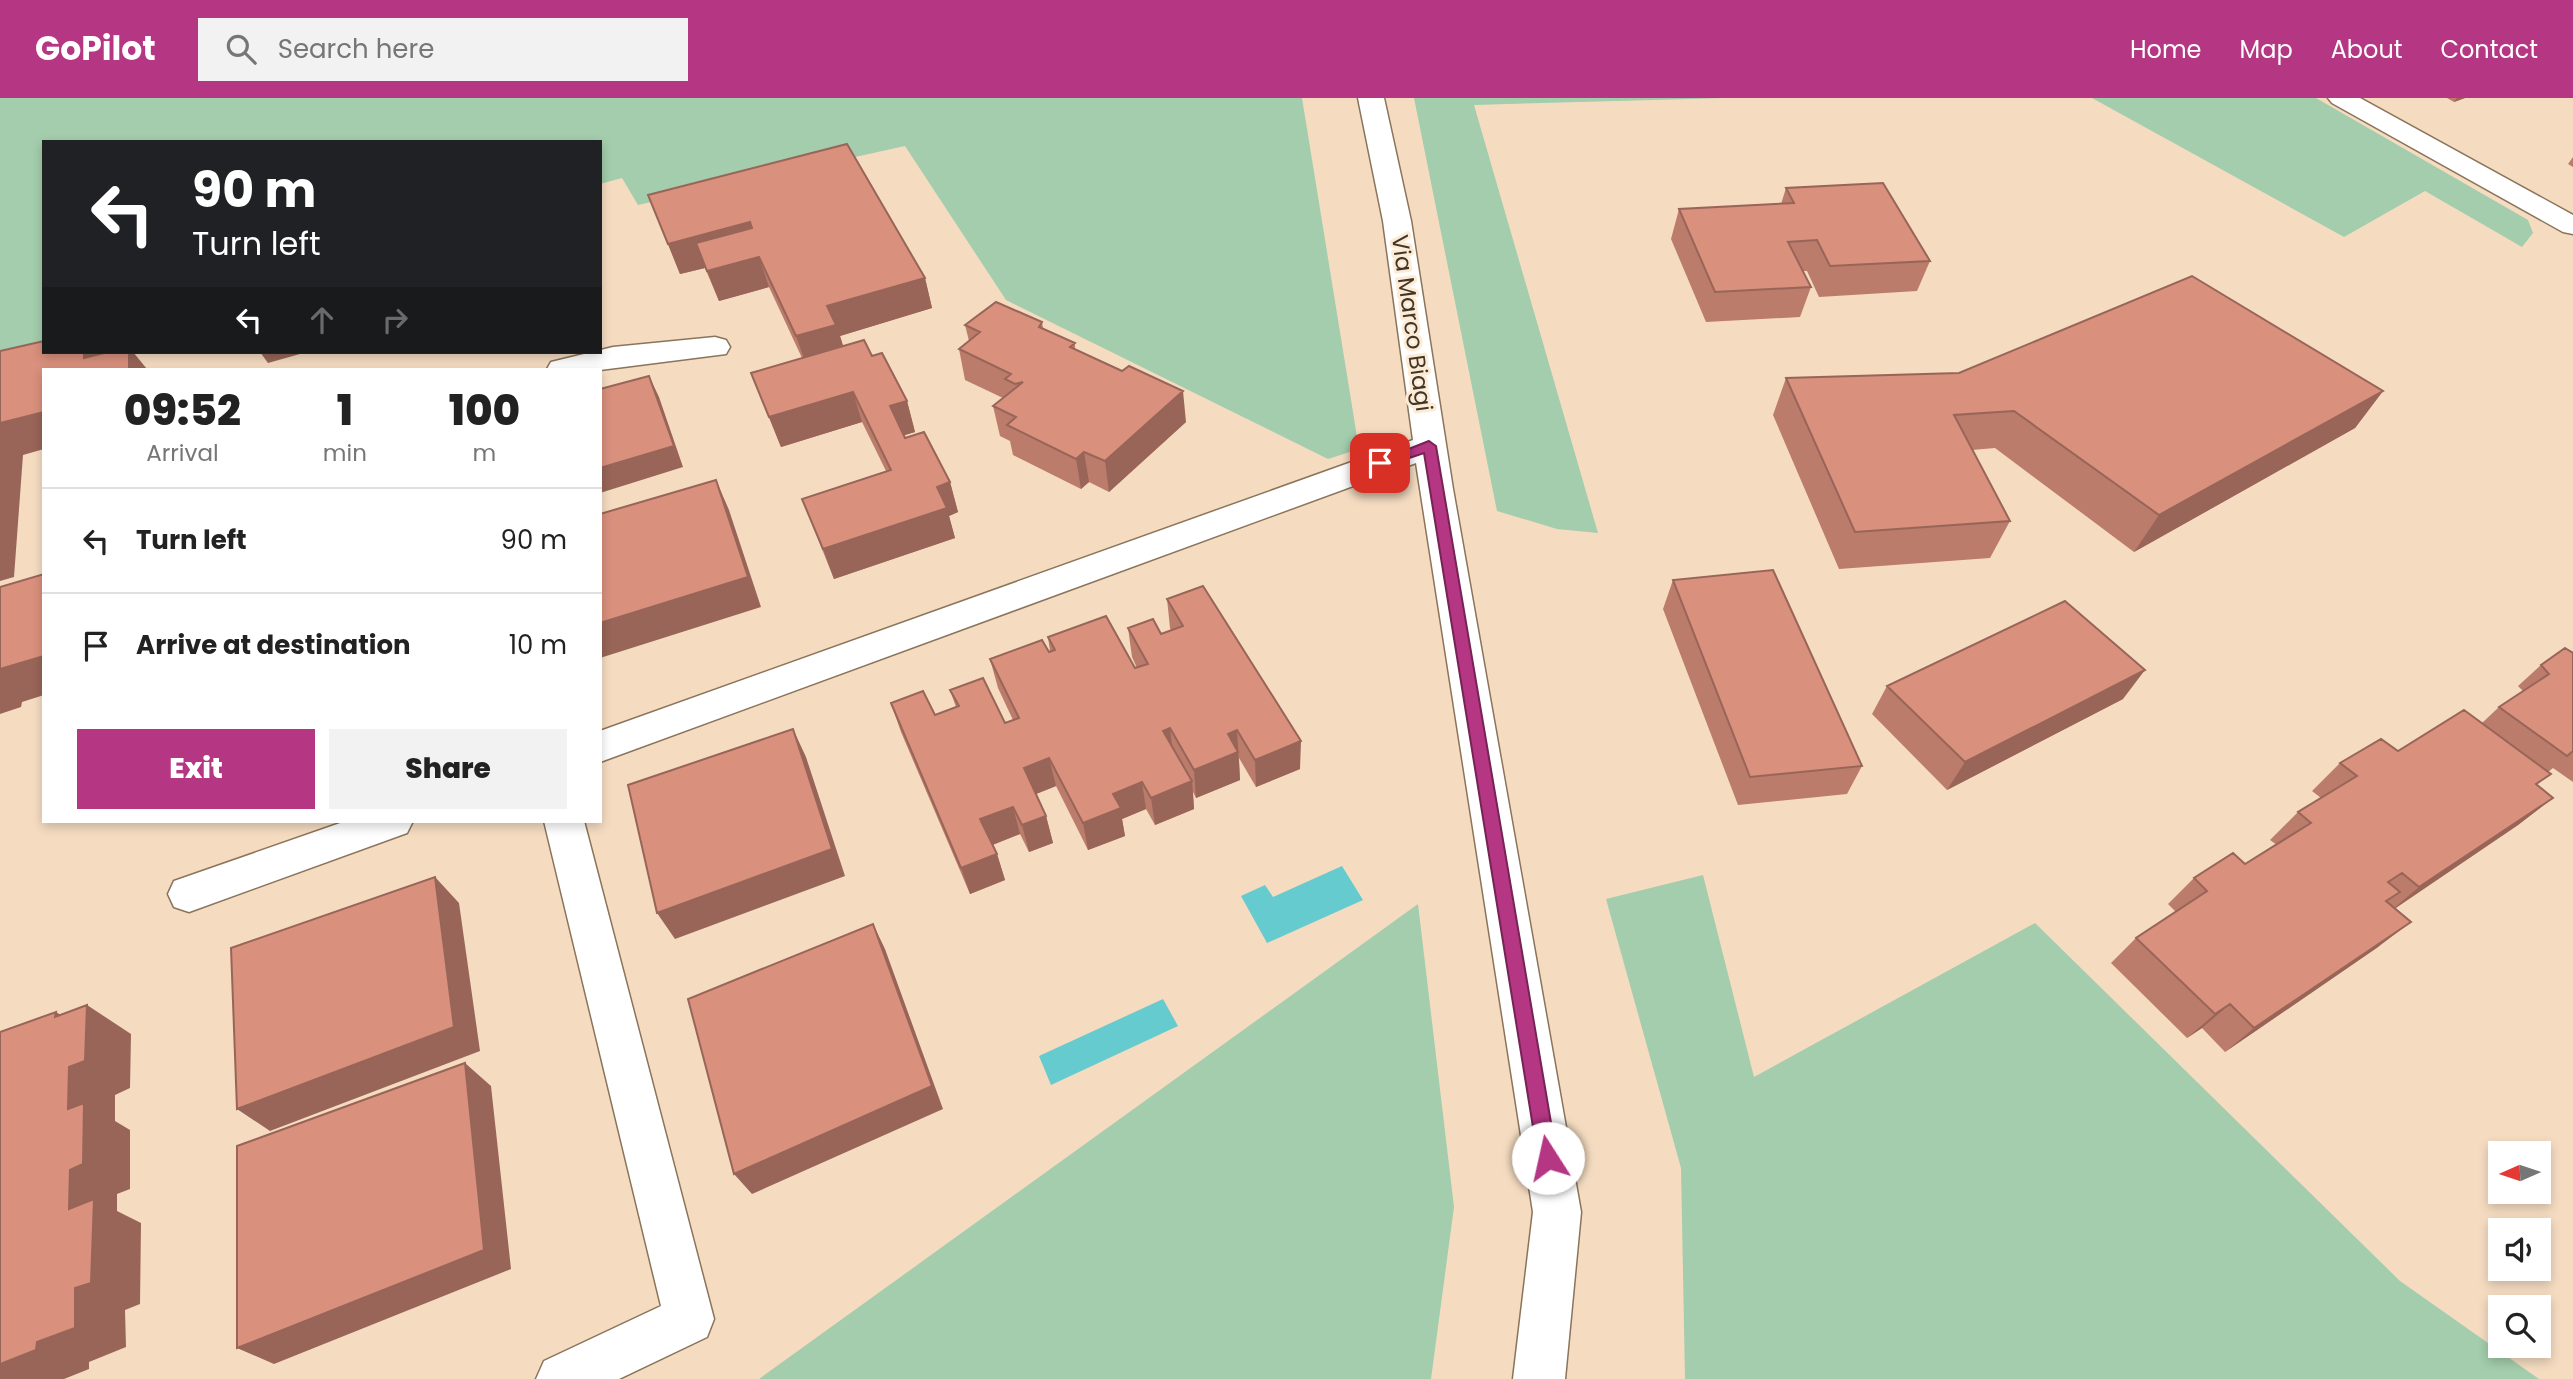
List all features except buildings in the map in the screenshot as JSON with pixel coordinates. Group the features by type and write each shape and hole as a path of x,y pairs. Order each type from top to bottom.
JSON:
{"street":[{"name":"Via Marco Biagi","path":"1371,98 1397,221 1429,446 1557,1212 1539,1379"},
{"path":"2341,98 2573,226"},
{"path":"566,368 613,357 715,347"},
{"path":"602,746 1429,446"},
{"path":"188,894 387,823"},
{"path":"562,1379 689,1319 565,823"}],"green space":[{"path":"0,98 1302,98 1359,449 1328,459 1006,300 905,146 638,205 622,178 602,183 602,140 42,140 42,353 0,364"},
{"path":"1414,98 1726,98 1474,105 1598,533 1557,529 1497,511"},
{"path":"2092,98 2316,98 2528,220 2533,233 2522,247 2425,191 2344,237"},
{"path":"1703,875 1754,1077 2035,923 2400,1281 2488,1343 2488,1358 2509,1358 2539,1379 1685,1379 1681,1168 1606,899"},
{"path":"1418,904 1454,1207 1431,1379 759,1379"}],"water":[{"path":"1342,866 1363,900 1267,943 1241,896 1265,885 1273,897"},
{"path":"1163,999 1178,1026 1051,1085 1039,1056"}],"route":[{"path":"1380,463 1429,446 1548,1158"}]}
